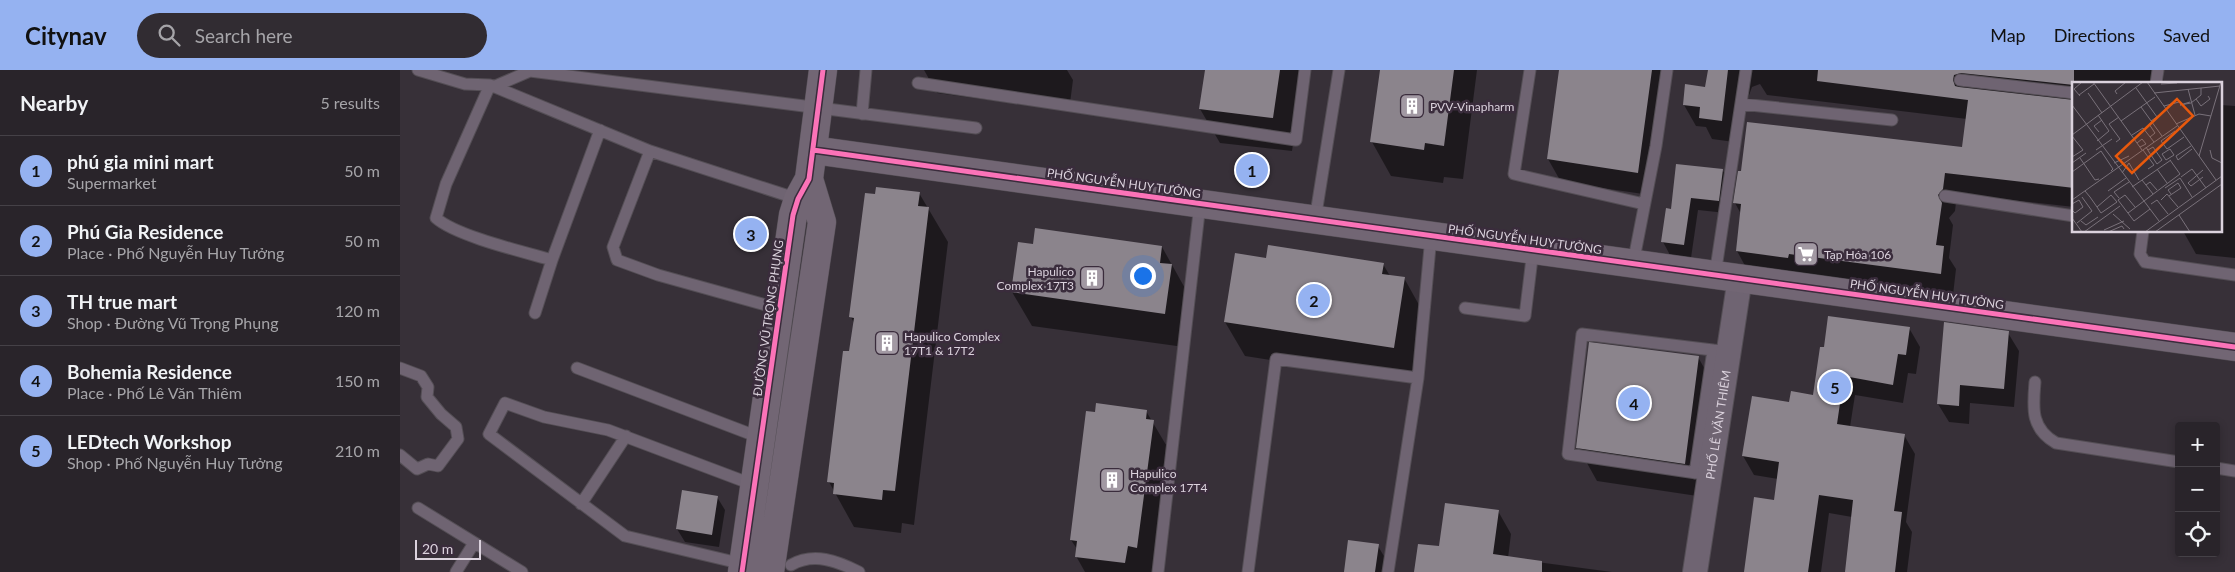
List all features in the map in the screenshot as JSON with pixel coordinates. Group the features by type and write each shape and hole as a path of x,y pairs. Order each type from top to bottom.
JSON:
{"street":[{"name":"ĐƯỜNG VŨ TRỌNG PHỤNG","path":"743,568 793,215 804,189 813,150 823,70"},
{"name":"PHỐ NGUYỄN HUY TƯỞNG","path":"813,150 2235,347"},
{"name":"ĐƯỜNG VŨ TRỌNG PHỤNG","path":"782,568 822,222 804,189"},
{"name":"PHỐ LÊ VĂN THIÊM","path":"1695,572 1703,474 1721,351 1728,277"}],"lane":[{"path":"418,70 465,84 492,86 650,151 804,189"},
{"path":"862,114 866,70"},
{"path":"918,83 1296,140 1305,70"},
{"path":"1315,220 1339,70"},
{"path":"1530,70 1514,174 1644,204"},
{"path":"1632,264 1656,146 1667,70"},
{"path":"1728,277 1741,104 1746,70"},
{"path":"552,260 488,241 443,224 436,218 446,184 492,86 530,71 976,128"},
{"path":"1960,80 2072,94"},
{"path":"1741,104 1892,120"},
{"path":"535,313 552,260 600,130"},
{"path":"650,151 613,247 617,260 658,275 780,309"},
{"path":"1945,196 2072,216"},
{"path":"1158,572 1200,204"},
{"path":"2142,232 2140,254 2146,262 2235,275"},
{"path":"1388,572 1418,378 1431,236"},
{"path":"1465,308 1525,316 1533,250"},
{"path":"1703,474 1568,454 1582,334 1721,351"},
{"path":"1248,572 1276,359 1418,378"},
{"path":"400,368 420,376 428,387 427,397 441,414 456,427 458,439 438,466 428,464 417,469 400,455"},
{"path":"577,368 761,438"},
{"path":"2035,382 2032,412 2043,432 2056,443 2175,461"},
{"path":"743,568 625,536 489,434 505,403 544,417 608,430 754,485"},
{"path":"581,504 626,436"},
{"path":"2220,469 2235,471"},
{"path":"418,508 522,572"},
{"path":"456,572 474,543"},
{"path":"782,568 802,558 840,562 859,572"}],"building":[{"path":"1205,70 1280,70 1273,118 1199,109"},
{"name":"PVV-Vinapharm","path":"1380,70 1454,70 1444,146 1425,143 1424,150 1370,142"},
{"path":"1559,70 1652,70 1638,173 1547,159"},
{"path":"1708,70 1728,70 1722,121 1699,118 1700,107 1683,105 1685,84 1705,87"},
{"path":"1818,70 2074,70 2074,82 2072,82 2072,85 1961,73 1954,75 1953,80 1955,86 1959,87 2072,100 2072,188 1945,173 1943,189 1938,195 1942,203 1936,245 1944,246 1941,274 1789,254 1788,258 1736,251 1741,204 1733,203 1738,171 1741,171 1747,122 1962,147 1968,100 1817,81"},
{"path":"1676,164 1723,169 1719,201 1691,198 1684,245 1661,242 1666,208 1671,209"},
{"name":"Hapulico Complex 17T1 & 17T2","path":"876,187 920,192 918,206 929,207 895,491 883,490 882,500 833,494 834,483 827,482 843,351 849,351 854,318 849,317 865,193 875,194"},
{"name":"Hapulico Complex 17T3","path":"1035,228 1162,246 1160,263 1172,264 1165,314 1011,292 1018,242 1033,244"},
{"path":"1268,245 1384,263 1382,274 1405,277 1394,348 1224,322 1235,253 1266,258"},
{"path":"1828,316 1910,327 1906,355 1898,354 1893,385 1844,376 1837,424 1905,434 1894,511 1902,512 1895,572 1845,572 1853,500 1819,495 1808,572 1744,572 1754,497 1774,500 1779,462 1742,456 1752,396 1789,402 1791,391 1813,395 1820,347 1824,347"},
{"path":"1944,322 2009,331 2004,389 1960,385 1959,406 1937,404"},
{"path":"1589,342 1699,356 1685,464 1576,448"},
{"name":"Hapulico Complex 17T4","path":"1096,403 1147,410 1146,419 1154,420 1137,548 1128,546 1125,563 1075,557 1077,541 1070,540 1086,411 1095,412"},
{"path":"682,490 718,496 712,535 676,529"},
{"path":"1445,503 1499,510 1493,554 1542,561 1542,572 1414,572 1418,544 1439,546"},
{"path":"1348,540 1379,544 1375,572 1344,572"}],"cycle path":[{"path":"742,572 793,215 798,199 809,179 823,70"},
{"path":"813,150 2235,347"}],"place":[{"name":"PVV-Vinapharm","path":"1412,106"},
{"name":"phú gia mini mart","path":"1252,170"},
{"name":"TH true mart","path":"751,234"},
{"name":"Tạp Hóa 106","path":"1806,254"},
{"name":"Hapulico Complex 17T3","path":"1092,278"},
{"name":"Phú Gia Residence","path":"1314,300"},
{"name":"Hapulico Complex 17T1 & 17T2","path":"887,343"},
{"name":"LEDtech Workshop","path":"1835,387"},
{"name":"Bohemia Residence","path":"1634,403"},
{"name":"Hapulico Complex 17T4","path":"1112,480"}]}
